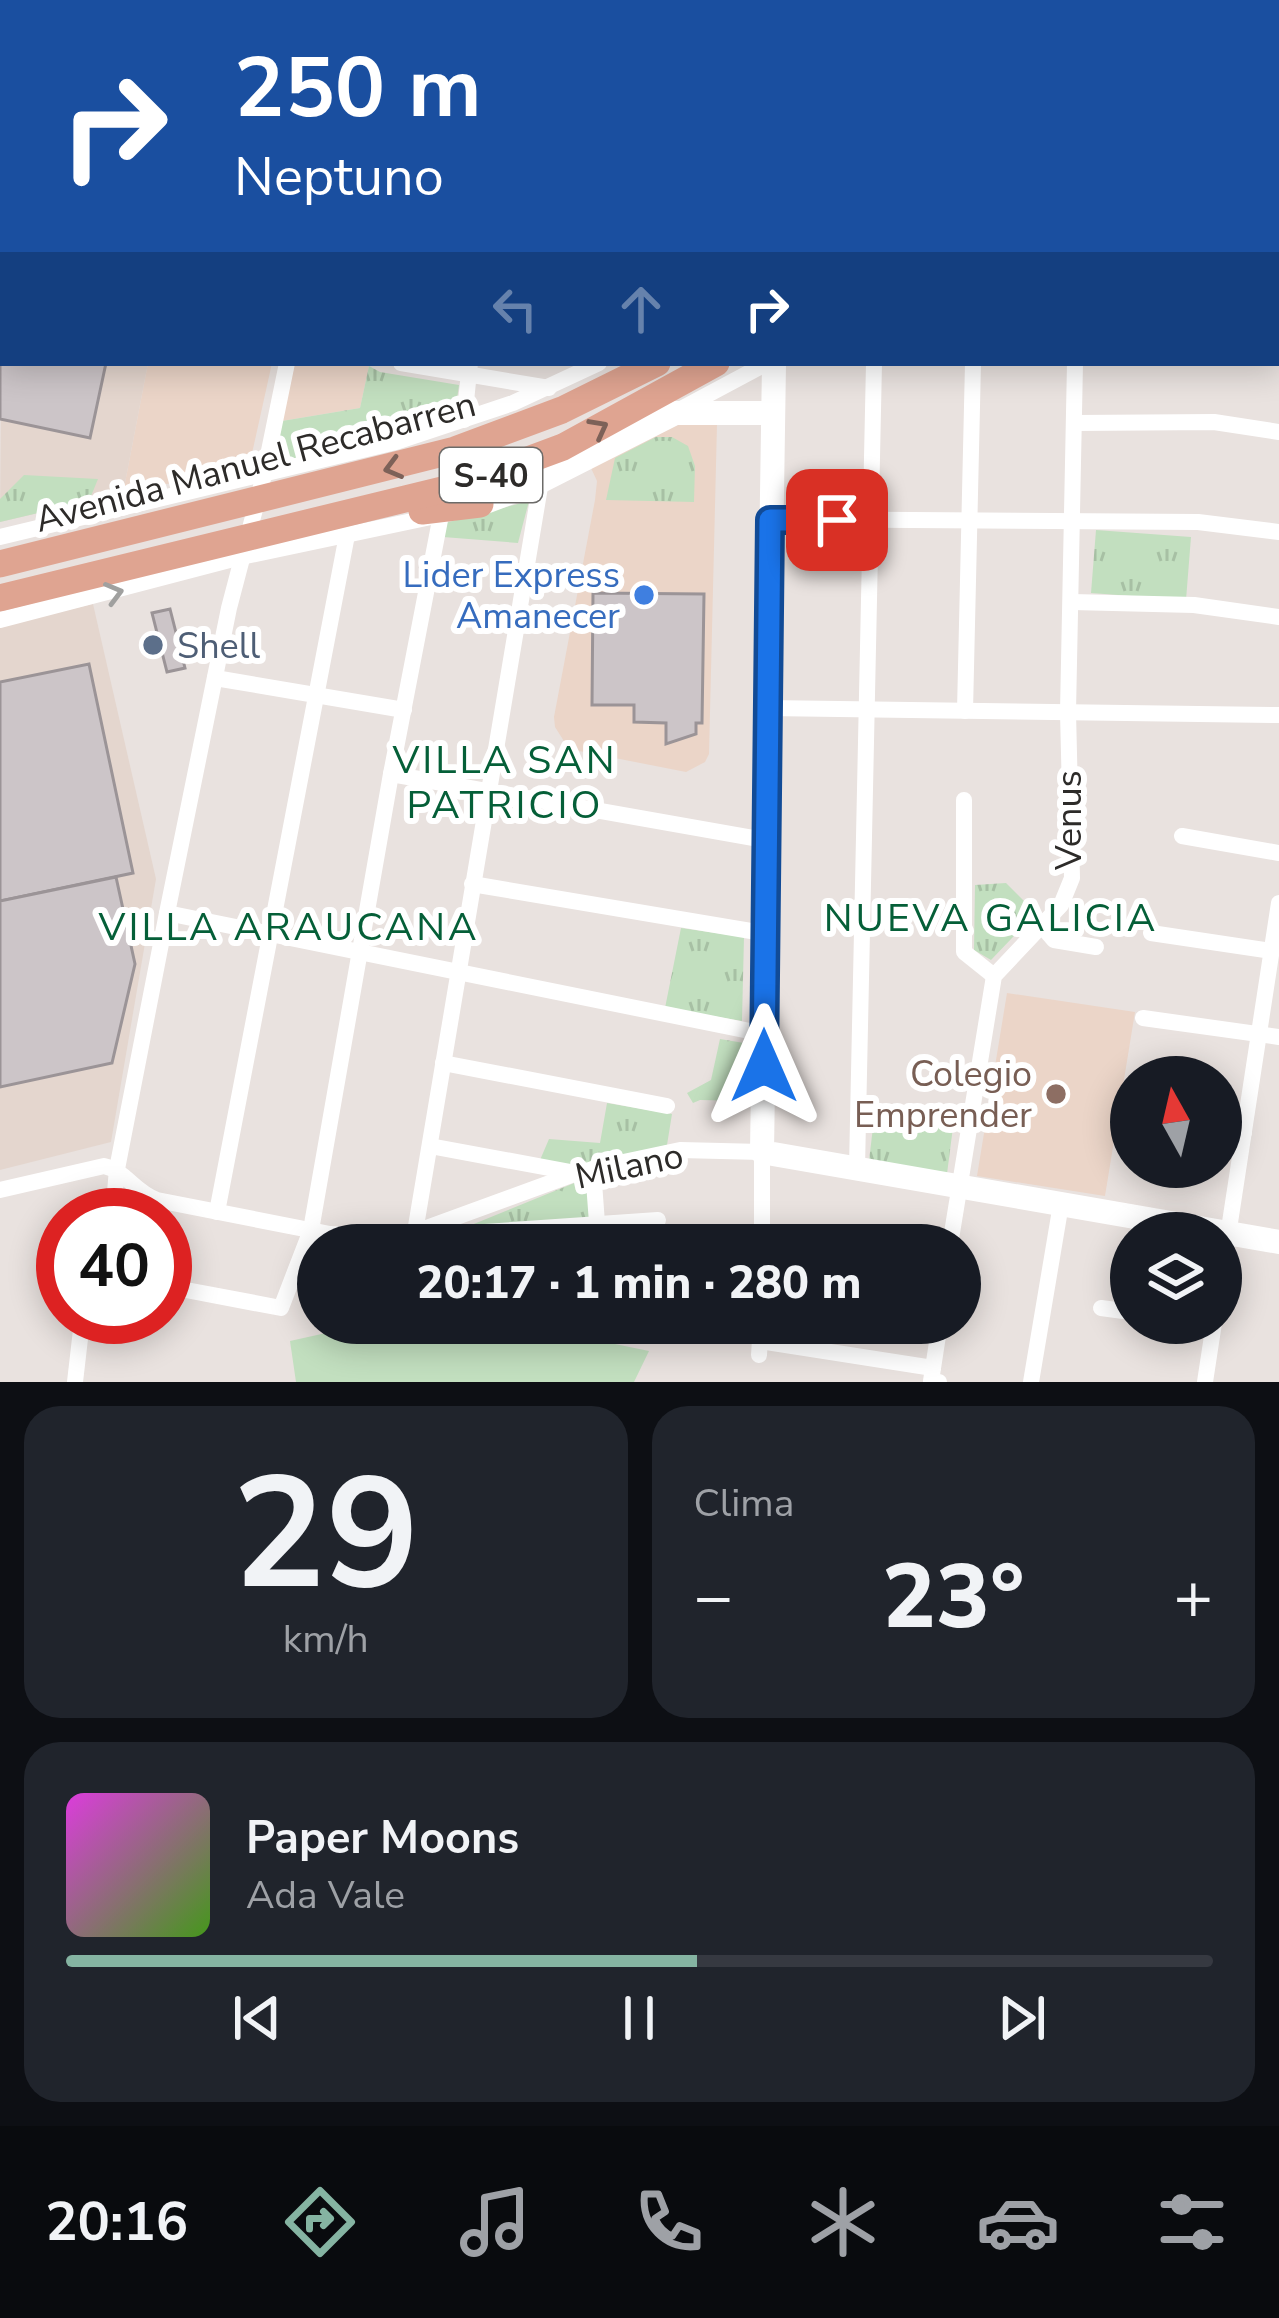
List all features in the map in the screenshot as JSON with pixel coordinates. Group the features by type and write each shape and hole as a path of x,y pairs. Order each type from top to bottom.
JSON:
{"main road":[{"path":"556,399 620,366"},
{"name":"Avenida Manuel Recabarren","path":"0,564 260,488 455,450 556,399 649,366"},
{"name":"Avenida Manuel Recabarren","path":"8,597 245,547 322,520 446,490 538,458 710,366"},
{"path":"322,520 480,504"}],"street":[{"path":"115,1188 166,913 286,366"},
{"path":"435,366 469,369 556,399"},
{"name":"Avenida Manuel Recabarren","path":"0,620 245,547 347,535 480,504 541,481 764,366"},
{"path":"762,1224 770,366"},
{"path":"856,1168 874,366"},
{"path":"965,711 973,366"},
{"name":"Venus","path":"994,976 1060,905 1072,878 1068,712 1075,366"},
{"path":"464,420 469,369"},
{"name":"Avenida Manuel Recabarren","path":"0,538 260,488 464,420 556,399 577,369"},
{"path":"675,413 771,413"},
{"path":"1076,423 1214,422 1279,432"},
{"path":"416,1224 541,481"},
{"path":"312,1224 441,515"},
{"path":"770,520 1198,522 1279,532"},
{"path":"217,1212 347,535"},
{"path":"1072,602 1194,604 1279,617"},
{"path":"215,678 404,710"},
{"path":"767,708 1279,715"},
{"path":"391,773 764,840"},
{"path":"953,1224 994,976 964,952 964,800"},
{"path":"1182,836 1279,853"},
{"path":"472,884 763,933"},
{"path":"1231,1212 1279,903"},
{"path":"166,913 764,1034"},
{"path":"1042,926 1054,940 1096,947"},
{"path":"1151,933 1272,951"},
{"path":"1143,1018 1279,1037"},
{"path":"443,1063 667,1106"},
{"path":"430,1145 585,1171 597,1223"},
{"name":"Milano","path":"437,1224 585,1171 680,1150 763,1152 1110,1213"},
{"path":"0,1190 95,1166 117,1168"},
{"name":"Milano","path":"117,1168 148,1197 297,1227"},
{"path":"1031,1382 1061,1204"},
{"path":"584,1224 658,1220"},
{"name":"Milano","path":"1242,1235 1279,1242"},
{"path":"192,1291 281,1307 297,1266"},
{"path":"1101,1307 1110,1308"},
{"path":"75,1382 79,1344"},
{"path":"779,1344 934,1377 938,1344"},
{"path":"1205,1382 1208,1344"}],"shaded area":[{"path":"1,366 147,366 123,493 0,522"},
{"path":"147,366 271,366 249,467 123,493"},
{"path":"294,366 369,366 360,408 282,421"},
{"name":"Lider Express Amanecer","path":"686,421 717,424 709,754 705,762 686,772 569,749 554,717 595,500 597,481 591,468"},
{"path":"93,604 156,879 111,1142 0,1170 0,626"},
{"name":"Colegio Emprender","path":"1007,993 1135,1012 1128,1056 1110,1056 1110,1165 1105,1196 977,1176"}],"green space":[{"path":"369,366 459,385 454,420 270,470 282,421 360,408"},
{"path":"656,437 672,437 688,446 695,466 694,502 606,500 615,458"},
{"path":"24,475 98,479 89,501 0,522 0,499"},
{"path":"529,501 518,543 443,537 445,523"},
{"path":"1096,530 1191,537 1186,600 1091,593"},
{"path":"1006,883 1036,913 991,960 974,950 975,885"},
{"path":"681,928 744,937 742,1021 665,1008"},
{"path":"720,1039 744,1043 744,1101 693,1103 687,1093 711,1080"},
{"path":"607,1103 672,1114 667,1145 570,1169 540,1160 549,1139 600,1143"},
{"path":"873,1127 953,1127 947,1174 869,1161"},
{"path":"589,1177 592,1220 474,1224"},
{"path":"290,1341 615,1344 649,1351 634,1382 296,1382"}],"building":[{"path":"0,366 105,366 90,438 0,419"},
{"path":"593,593 704,594 702,723 696,723 696,734 666,744 666,723 634,722 634,705 592,705"},
{"path":"170,609 185,668 167,672 152,613"},
{"path":"89,664 133,873 0,901 0,682"},
{"path":"116,877 135,964 112,1063 0,1087 0,901"}],"place":[{"name":"Lider Express Amanecer","path":"644,595"},
{"name":"Shell","path":"153,645"},
{"name":"Colegio Emprender","path":"1056,1094"}],"district":[{"name":"VILLA SAN PATRICIO","path":"505,782"},
{"name":"NUEVA GALICIA","path":"991,917"},
{"name":"VILLA ARAUCANA","path":"289,926"}],"route":[{"path":"764,1066 770,520 837,520"}]}
